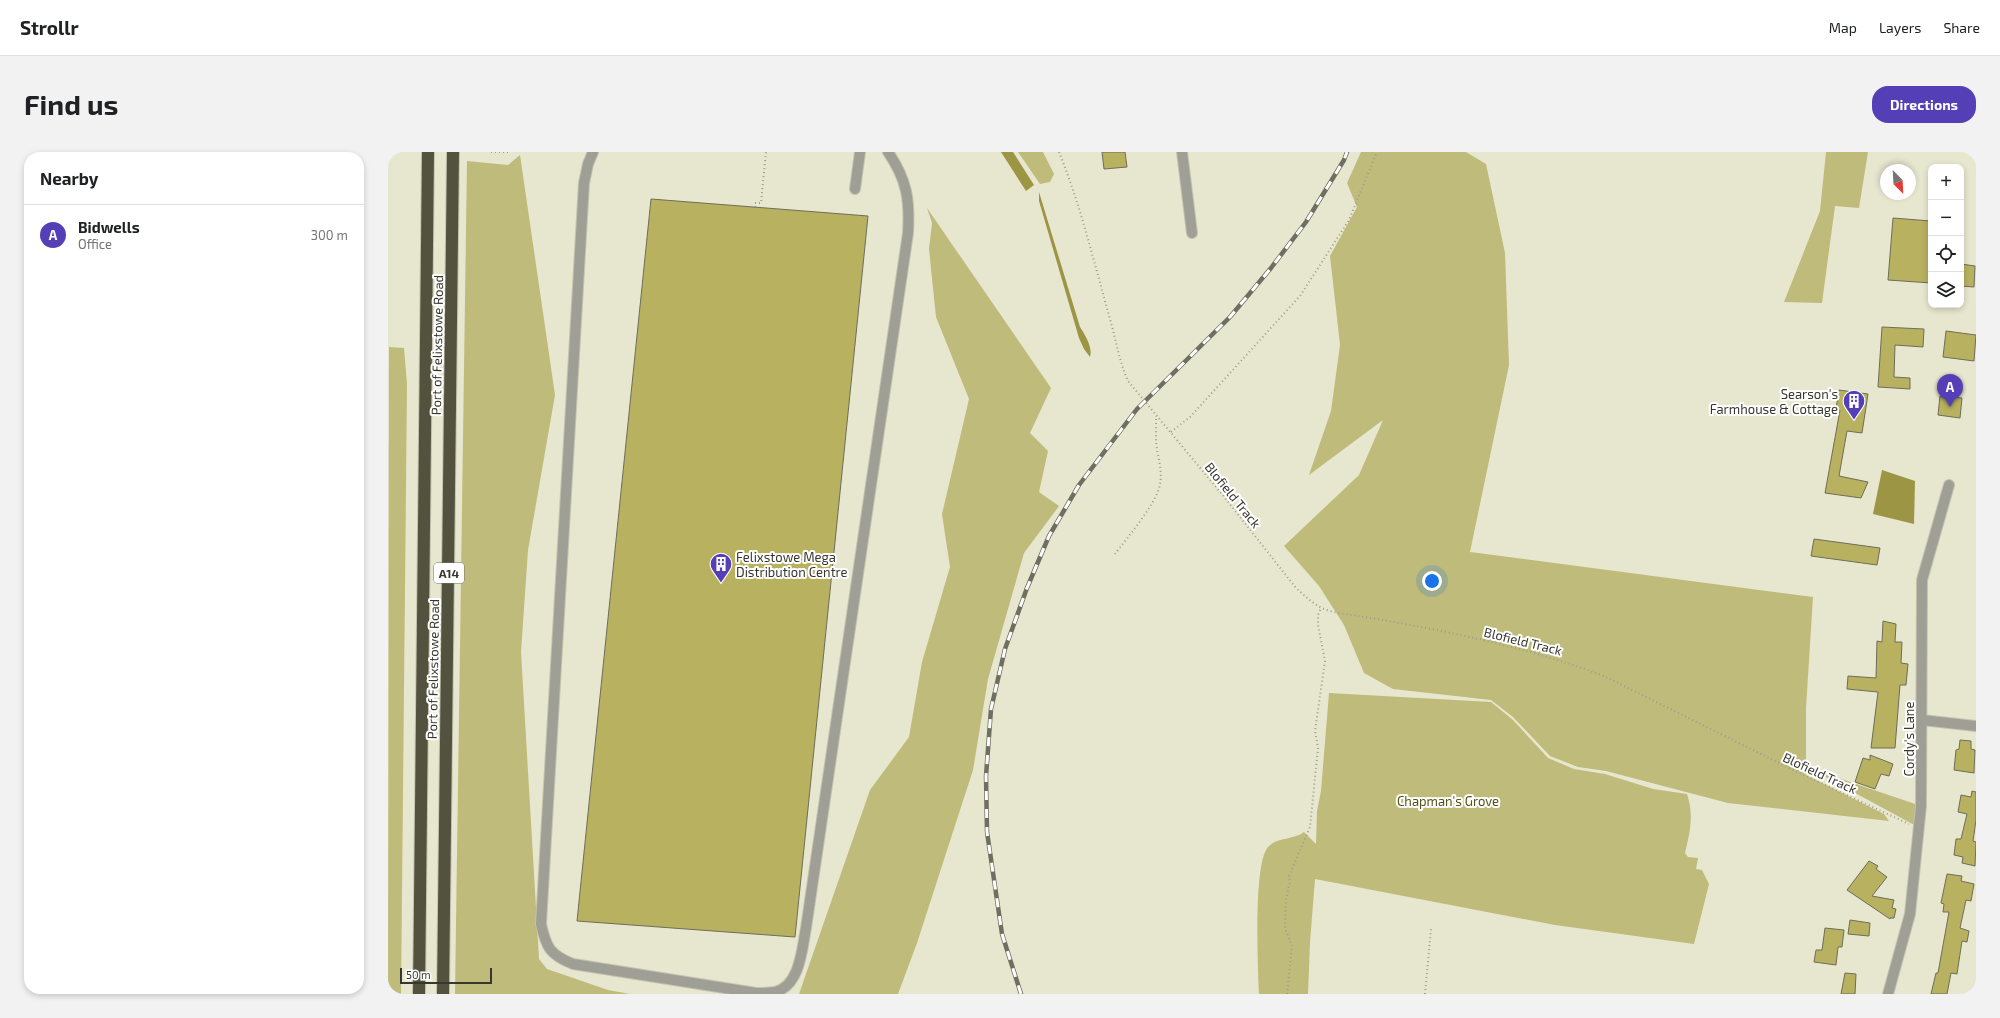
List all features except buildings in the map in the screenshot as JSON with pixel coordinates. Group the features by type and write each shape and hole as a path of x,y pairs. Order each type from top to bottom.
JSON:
{"highway":[{"name":"Port of Felixstowe Road","path":"419,994 428,152"},
{"name":"Port of Felixstowe Road","path":"443,994 453,152"}],"street":[{"path":"593,152 588,164 584,183 541,924 545,942 552,953 573,964 756,993 776,992 788,986 796,972 806,928 908,233 910,206 905,185 895,162 888,152"},
{"path":"855,189 860,152"},
{"path":"1182,152 1192,233"},
{"name":"Cordy's Lane","path":"1888,994 1910,914 1918,827 1922,806 1922,580 1949,484"},
{"path":"1922,720 1976,726"}],"path":[{"path":"491,152 507,152"},
{"path":"755,207 755,203 761,204 766,152"},
{"name":"Blofield Track","path":"1059,152 1072,185 1121,366 1128,381 1171,432 1296,588 1321,608 1505,645 1556,658 1582,667 1606,677 1793,770 1901,821 1918,827"},
{"path":"1171,432 1190,417 1300,296 1349,220 1377,152"},
{"path":"1115,554 1147,510 1160,485 1161,471 1156,441 1156,415"},
{"path":"1287,994 1292,946 1285,928 1286,898 1290,882 1289,876 1310,827 1318,748 1315,731 1325,661 1318,625 1318,615 1321,608"},
{"path":"1425,994 1431,929"}],"green space":[{"path":"1018,152 1043,152 1054,174 1050,182 1040,184"},
{"path":"1361,152 1466,152 1486,164 1505,253 1509,365 1470,552 1813,597 1806,708 1806,775 1884,814 1889,821 1728,803 1606,771 1578,767 1550,756 1513,717 1491,700 1393,689 1364,673 1344,625 1319,586 1284,546 1359,475 1383,420 1309,475 1331,411 1340,345 1330,256 1357,207 1347,183"},
{"path":"1826,152 1868,152 1859,208 1835,206 1822,303 1784,302 1820,211"},
{"path":"520,155 555,395 528,550 521,652 539,959 547,969 608,990 630,994 455,994 467,161 508,165"},
{"path":"927,208 1051,388 1030,433 1048,451 1039,492 1059,506 1024,553 988,679 973,770 917,943 898,994 799,994 870,790 909,737 922,662 950,567 942,514 969,399 936,317 929,249 932,223"},
{"path":"389,347 404,348 407,384 401,994 388,993"},
{"name":"Chapman's Grove","path":"1329,693 1491,702 1513,720 1548,758 1574,769 1605,774 1653,789 1687,794 1691,816 1690,831 1685,853 1688,857 1698,858 1696,869 1702,870 1709,884 1694,944 1555,925 1315,879 1308,994 1259,994 1258,894 1263,857 1268,847 1272,844 1300,835 1304,832 1316,844 1317,811 1321,791"},
{"path":"1809,768 1921,806 1918,827"}],"shaded area":[{"path":"1001,152 1013,152 1034,185 1026,191"},
{"path":"1039,192 1080,327 1089,345 1091,353 1090,357 1079,338 1039,201"},
{"path":"1882,470 1915,481 1914,524 1873,514"}],"railway":[{"path":"1021,994 1002,934 987,832 986,776 991,709 1005,649 1027,588 1049,536 1079,485 1137,409 1230,317 1271,268 1306,222 1344,160 1347,152"}],"place":[{"name":"Bidwells","path":"1950,407"},
{"name":"Searson's Farmhouse & Cottage","path":"1854,420"},
{"name":"Felixstowe Mega Distribution Centre","path":"721,584"}]}
